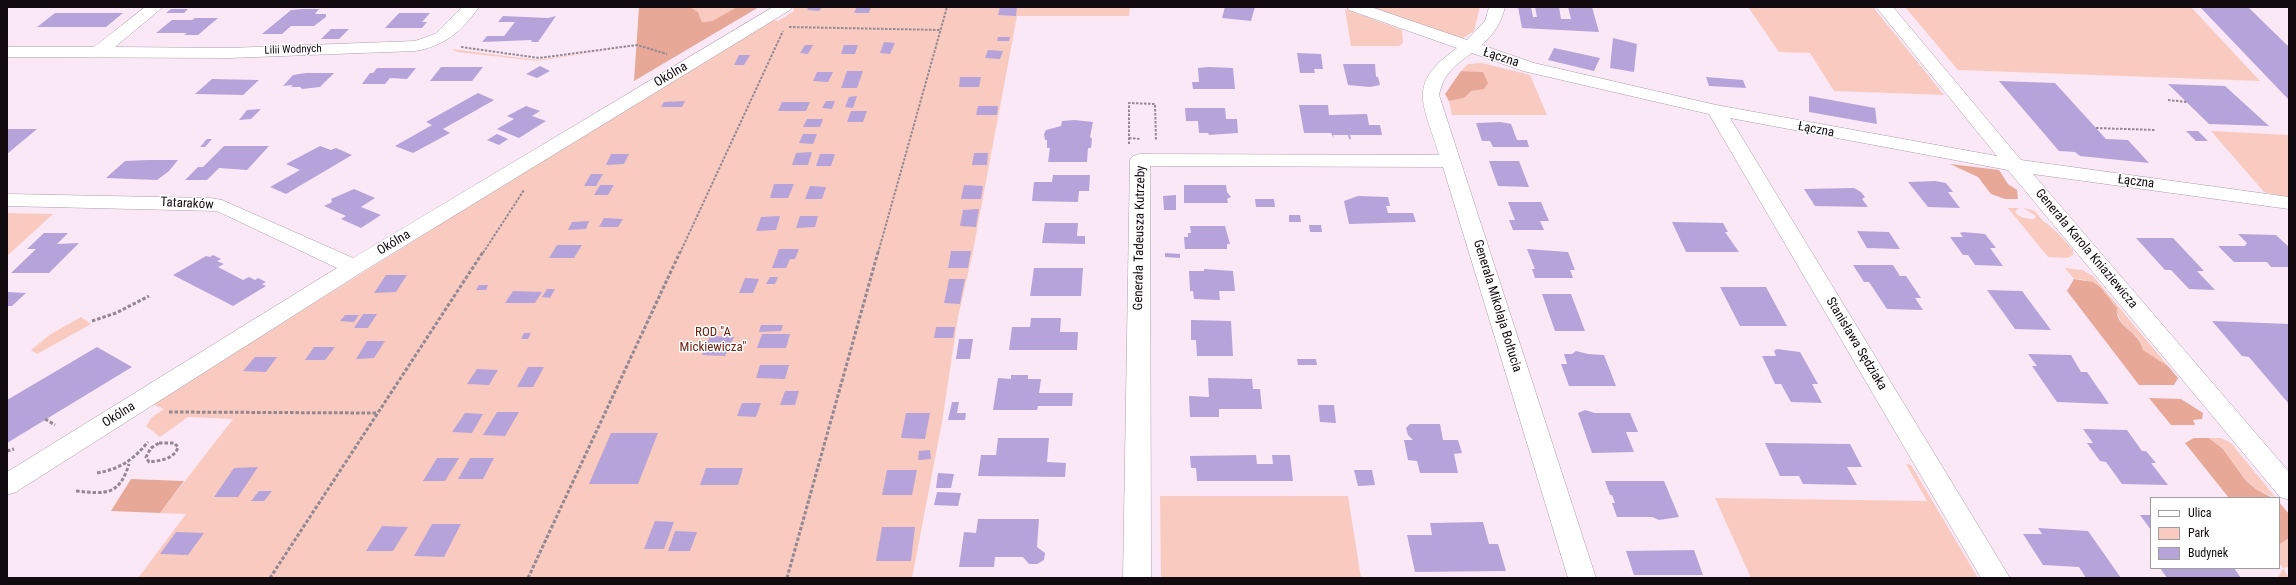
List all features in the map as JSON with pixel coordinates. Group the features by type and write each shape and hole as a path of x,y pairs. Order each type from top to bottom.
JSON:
{"street":[{"path":"99,52 154,7"},
{"name":"Lilii Wodnych","path":"7,52 229,53 424,45 445,37 471,7"},
{"name":"Okólna","path":"7,485 354,267 784,7"},
{"name":"Łączna","path":"1355,7 1467,47 1529,67 1716,110 2015,165 2289,204"},
{"name":"Generała Mikołaja Bołtucia","path":"1497,7 1496,17 1491,28 1482,38 1467,47 1442,69 1432,82 1430,88 1432,103 1582,578"},
{"name":"Generała Karola Kniaziewicza","path":"1884,7 2289,490"},
{"name":"Stanisława Sędziaka","path":"1716,110 1996,578"},
{"name":"Generała Tadeusza Kutrzeby","path":"1137,578 1140,160 1451,161"},
{"name":"Tataraków","path":"7,200 210,204 222,206 354,267"}],"path":[{"path":"787,578 947,7"},
{"path":"528,578 785,27 941,30"},
{"path":"455,46 539,58 637,45 671,55"},
{"path":"2168,100 2187,102"},
{"path":"1128,146 1129,103 1155,104 1157,145"},
{"path":"2096,128 2155,130"},
{"path":"270,578 528,183"},
{"path":"92,321 116,313 149,296"},
{"path":"137,404 159,412 376,414"},
{"path":"45,419 55,425"},
{"path":"97,473 118,470 129,464 148,442"},
{"path":"174,443 178,447 177,451 165,460 149,462 146,457 147,452 154,445 174,443"},
{"path":"76,492 102,493 116,489 125,481 129,464"}],"green space":[{"path":"690,7 737,7 712,21 702,22 698,12"},
{"name":"ROD \"A Mickiewicza\"","path":"793,7 1130,7 1129,16 1017,16 972,256 958,317 942,422 912,578 138,578 186,514 160,513 233,419 188,417 160,437 146,426 152,417 164,409 152,404 770,19 778,21 794,11"},
{"path":"1365,7 1480,7 1474,31 1463,38 1412,24"},
{"path":"1748,7 1873,7 1944,95 1834,91 1810,53 1779,52"},
{"path":"1905,7 2191,7 2260,81 1958,70"},
{"path":"1345,9 1402,30 1403,43 1399,46 1351,46"},
{"path":"635,46 537,61 457,52 452,49 537,60"},
{"path":"1482,63 1530,75 1547,115 1452,115 1449,101 1464,98 1483,72 1461,71 1468,64"},
{"path":"2211,131 2289,135 2289,198 2264,192"},
{"path":"2008,208 2019,208 2015,212 2021,217 2029,219 2034,219 2036,216 2023,208 2035,212 2057,232 2073,250 2073,255 2067,258 2048,257"},
{"path":"7,213 53,214 7,256"},
{"path":"2065,268 2082,270 2093,276 2168,366 2143,350 2140,340 2121,322 2113,303 2097,287 2085,280 2074,279"},
{"path":"81,317 91,324 37,354 31,350 51,334"},
{"path":"2209,438 2221,438 2231,443 2275,497 2257,490 2246,481 2223,449"},
{"path":"1906,464 1911,465 1978,578 1751,578 1715,498 1927,501"},
{"path":"1160,496 1348,496 1361,578 1161,578"},
{"path":"2289,538 2289,567 2283,568 2280,564 2280,543"},
{"path":"2283,568 2289,578 2278,578"}],"shaded area":[{"path":"639,7 690,7 698,12 702,22 712,21 737,7 759,7 634,81"},
{"path":"1461,71 1483,72 1488,83 1484,89 1471,91 1464,98 1449,101 1445,94"},
{"path":"1950,164 1999,170 2008,184 2017,190 2018,199 2005,199 1991,194 1978,177"},
{"path":"2074,279 2093,282 2101,288 2117,308 2119,320 2137,338 2143,350 2168,366 2178,378 2174,385 2139,385 2067,291"},
{"path":"2149,398 2181,399 2203,413 2202,419 2193,420 2195,425 2171,425"},
{"path":"2194,438 2209,438 2223,449 2246,481 2257,490 2271,497 2228,497 2185,443"},
{"path":"131,479 184,481 160,513 111,511"},
{"path":"2280,503 2289,514 2289,538 2280,544"}],"building":[{"path":"809,7 822,7 819,11 807,10"},
{"path":"857,7 871,7 869,13 854,13"},
{"path":"1000,7 1017,7 1016,16 998,15"},
{"path":"1225,7 1255,7 1251,21 1222,18"},
{"path":"1518,7 1531,7 1533,17 1537,17 1535,7 1559,7 1561,19 1571,19 1568,7 1592,7 1599,32 1522,28"},
{"path":"2200,7 2248,7 2289,47 2289,100"},
{"path":"171,9 188,9 184,13 166,13"},
{"path":"319,9 315,14 326,14 326,17 314,26 291,26 282,34 262,34 291,10"},
{"path":"55,13 123,13 106,27 37,27"},
{"path":"399,13 430,13 422,22 427,22 422,28 385,28"},
{"path":"503,16 548,18 556,16 538,42 531,42 532,40 482,42 487,36 504,36 515,22 498,22"},
{"path":"195,18 218,18 198,35 184,35 187,33 156,33 172,20 192,20"},
{"path":"331,29 349,29 339,39 321,39"},
{"path":"998,37 1010,37 1009,41 997,41"},
{"path":"1613,38 1637,44 1634,72 1610,68"},
{"path":"884,42 895,43 890,54 880,53"},
{"path":"805,45 813,45 808,54 800,53"},
{"path":"844,45 858,45 855,54 841,54"},
{"path":"1554,48 1600,58 1594,71 1548,60"},
{"path":"988,50 1003,51 1000,59 985,58"},
{"path":"1297,53 1321,54 1323,69 1314,69 1315,73 1300,73"},
{"path":"739,55 750,55 744,65 734,65"},
{"path":"1343,64 1375,64 1376,77 1378,77 1380,85 1370,87 1348,85"},
{"path":"540,66 550,71 537,78 526,74"},
{"path":"441,67 483,67 472,81 430,81"},
{"path":"377,68 416,68 407,79 390,78 385,84 362,84 370,73 373,73"},
{"path":"1198,68 1233,68 1235,89 1193,89 1192,82 1199,82"},
{"path":"847,71 863,71 857,88 841,88"},
{"path":"817,72 833,72 828,82 813,81"},
{"path":"306,73 334,73 320,87 302,89 300,87 291,87 293,85 283,86 293,75"},
{"path":"960,77 981,77 979,87 959,87"},
{"path":"1706,77 1743,80 1746,88 1709,86"},
{"path":"212,79 259,80 243,95 195,94"},
{"path":"1999,81 2055,83 2106,139 2128,140 2149,163 2080,156 2075,152 2059,151"},
{"path":"2168,84 2225,86 2269,126 2209,124"},
{"path":"478,93 494,100 443,129 450,133 413,153 395,146 432,125 426,122"},
{"path":"857,96 853,108 845,107 849,97"},
{"path":"1809,96 1875,108 1877,124 1809,112"},
{"path":"685,101 682,107 661,107 664,102"},
{"path":"826,101 835,101 832,109 822,108"},
{"path":"782,102 810,102 806,111 778,111"},
{"path":"1299,105 1328,105 1329,115 1367,114 1369,125 1380,125 1382,135 1350,135 1351,139 1349,139 1348,135 1333,135 1334,139 1331,133 1304,133"},
{"path":"526,106 540,111 532,116 546,121 519,138 497,129 514,119 507,116"},
{"path":"978,106 998,106 997,115 976,115"},
{"path":"1185,108 1225,108 1226,119 1237,119 1238,133 1209,135 1208,133 1199,133 1198,121 1186,121"},
{"path":"261,109 251,119 239,120 247,110"},
{"path":"851,111 867,111 863,122 847,122"},
{"path":"807,119 823,119 820,127 803,127"},
{"path":"1074,120 1093,122 1090,137 1092,139 1091,148 1088,148 1087,162 1048,162 1050,148 1047,148 1047,140 1045,140 1044,134 1046,130 1061,126 1062,121"},
{"path":"1501,122 1511,124 1517,140 1527,140 1529,147 1493,147 1490,141 1482,141 1476,123"},
{"path":"7,129 37,129 7,154"},
{"path":"2186,131 2198,131 2208,141 2196,141"},
{"path":"497,134 508,139 499,145 487,140"},
{"path":"803,134 817,134 813,144 799,143"},
{"path":"207,139 212,139 205,147 200,147"},
{"path":"224,146 269,146 247,170 219,168 207,180 185,180 198,167 203,167"},
{"path":"320,146 331,150 336,148 352,155 286,194 270,187 300,170 286,164"},
{"path":"812,152 808,165 792,165 796,153"},
{"path":"974,153 988,153 987,165 972,165"},
{"path":"611,154 629,154 624,164 606,165"},
{"path":"820,154 835,154 831,166 816,166"},
{"path":"178,160 169,171 157,180 106,178 125,161"},
{"path":"1489,161 1519,161 1529,187 1498,186"},
{"path":"591,174 603,174 596,186 584,186"},
{"path":"1053,175 1090,175 1089,191 1079,191 1078,202 1032,201 1034,182 1052,182"},
{"path":"1935,181 1946,183 1953,192 1948,192 1960,208 1928,207 1908,182"},
{"path":"774,184 794,184 788,198 770,198"},
{"path":"600,185 614,185 608,195 594,195"},
{"path":"964,185 983,186 981,199 961,199"},
{"path":"1184,185 1226,185 1227,192 1231,197 1227,199 1228,203 1184,203"},
{"path":"810,186 826,187 822,199 805,199"},
{"path":"1854,188 1861,192 1865,197 1862,199 1868,207 1815,206 1804,189"},
{"path":"354,189 375,198 361,207 381,215 361,228 341,219 346,216 324,206 332,202 331,199"},
{"path":"1176,195 1176,210 1164,210 1163,196"},
{"path":"1358,196 1388,197 1390,206 1386,206 1388,213 1413,213 1416,222 1349,224 1344,201"},
{"path":"1255,199 1274,199 1275,207 1256,207"},
{"path":"1508,202 1541,202 1549,221 1540,221 1544,230 1513,230 1509,220 1515,220"},
{"path":"979,209 976,227 960,226 963,210"},
{"path":"1289,215 1300,215 1301,222 1289,222"},
{"path":"780,216 776,230 756,231 761,217"},
{"path":"800,216 818,216 815,227 796,228"},
{"path":"604,218 623,219 618,227 599,227"},
{"path":"589,221 586,229 568,230 572,222"},
{"path":"1672,222 1723,223 1728,232 1725,232 1739,252 1686,252"},
{"path":"1045,223 1078,223 1077,236 1085,236 1085,244 1042,243"},
{"path":"1309,225 1321,225 1322,232 1310,232"},
{"path":"1190,226 1225,226 1230,244 1227,244 1227,249 1185,249 1184,237 1188,237 1188,233 1191,233"},
{"path":"1857,231 1889,232 1900,249 1867,248"},
{"path":"44,233 68,233 57,244 79,243 49,273 11,273 36,249 27,249"},
{"path":"1960,233 1985,234 1996,248 1990,248 2003,266 1975,265 1968,255 1963,255 1950,237 1963,237"},
{"path":"2238,234 2276,235 2289,247 2289,267 2271,267 2267,262 2234,262 2218,246 2245,246 2247,243"},
{"path":"2136,238 2173,238 2204,271 2197,271 2215,290 2189,289 2171,270 2165,270"},
{"path":"557,245 582,245 574,258 549,258"},
{"path":"779,249 799,249 795,259 790,259 786,268 772,268"},
{"path":"1527,249 1568,252 1575,270 1570,270 1573,278 1535,278 1532,269 1535,269"},
{"path":"951,251 971,251 968,268 948,268"},
{"path":"1165,253 1180,254 1180,258 1165,257"},
{"path":"213,255 221,259 217,261 224,264 218,267 243,280 249,277 255,280 258,278 266,282 262,284 266,286 233,306 173,275 206,256 210,257"},
{"path":"1853,265 1893,265 1900,276 1906,276 1921,298 1915,298 1923,310 1887,309 1869,282 1864,282"},
{"path":"1034,268 1083,268 1081,296 1030,296"},
{"path":"1204,269 1233,271 1235,291 1219,291 1220,300 1194,299 1193,291 1190,291 1189,271 1204,271"},
{"path":"386,275 407,275 396,292 374,293"},
{"path":"770,277 778,277 775,284 766,284"},
{"path":"745,278 759,279 753,293 739,293"},
{"path":"949,279 965,279 960,304 944,303"},
{"path":"479,285 488,285 486,290 476,290"},
{"path":"1720,287 1766,287 1787,326 1740,326"},
{"path":"547,289 555,289 550,298 542,297"},
{"path":"1987,290 2022,291 2051,330 2015,329"},
{"path":"513,291 542,292 535,303 505,303"},
{"path":"7,292 26,293 12,306 7,306"},
{"path":"1542,294 1571,294 1585,331 1555,331"},
{"path":"363,314 377,314 368,328 354,328"},
{"path":"345,315 359,315 354,322 340,321"},
{"path":"1031,318 1061,318 1060,332 1078,332 1077,350 1009,350 1012,327 1030,327"},
{"path":"1191,320 1231,321 1233,356 1197,356 1196,340 1191,340"},
{"path":"2212,321 2289,324 2289,404 2249,357 2242,356"},
{"path":"761,325 783,325 781,331 759,332"},
{"path":"936,327 955,327 953,338 934,338"},
{"path":"524,333 531,333 528,339 521,339"},
{"path":"762,334 790,334 786,348 757,348"},
{"path":"710,336 734,337 725,356 702,355"},
{"path":"959,339 973,339 970,359 956,359"},
{"path":"367,341 385,341 374,358 356,359"},
{"path":"97,347 132,367 7,443 7,400"},
{"path":"314,347 335,347 325,360 305,360"},
{"path":"1777,349 1800,352 1818,384 1812,384 1822,403 1791,402 1781,384 1775,384 1762,356 1776,356 1774,351"},
{"path":"1576,351 1588,354 1604,355 1616,386 1569,386 1561,364 1567,364 1564,354 1572,354"},
{"path":"2028,354 2071,355 2081,372 2087,372 2109,404 2057,402 2032,366 2037,366"},
{"path":"255,357 277,357 266,372 243,371"},
{"path":"1297,359 1316,359 1317,365 1298,365"},
{"path":"760,365 789,365 785,379 756,378"},
{"path":"528,367 544,367 533,387 517,387"},
{"path":"477,369 498,370 489,385 467,384"},
{"path":"1011,375 1028,375 1028,379 1041,379 1039,393 1073,393 1072,406 1038,406 1037,410 993,410 998,378 1011,379"},
{"path":"1208,378 1252,379 1253,389 1260,389 1262,409 1219,409 1219,417 1190,417 1189,396 1209,397"},
{"path":"785,391 799,391 795,405 780,405"},
{"path":"952,402 959,402 957,413 966,413 965,420 948,420"},
{"path":"742,403 761,403 756,417 737,416"},
{"path":"1318,405 1334,405 1336,423 1320,422"},
{"path":"1585,410 1595,413 1630,413 1638,432 1626,432 1634,452 1592,453 1578,413"},
{"path":"497,412 519,412 505,436 483,435"},
{"path":"465,413 483,414 472,433 452,432"},
{"path":"906,413 930,413 925,439 901,438"},
{"path":"1410,424 1440,424 1443,440 1458,440 1462,453 1454,454 1458,473 1420,473 1417,461 1408,460 1404,440 1413,440 1408,435 1406,428"},
{"path":"2083,429 2127,430 2142,451 2146,451 2156,463 2151,463 2168,485 2122,484 2106,462 2100,461 2087,443 2093,443"},
{"path":"611,433 658,433 638,484 589,484"},
{"path":"998,438 1049,438 1047,462 1066,463 1065,477 978,476 981,455 996,455"},
{"path":"1765,443 1850,444 1862,467 1847,467 1857,485 1803,484 1799,476 1780,476"},
{"path":"930,450 931,459 918,460 919,451"},
{"path":"1256,455 1257,464 1273,464 1272,455 1290,455 1293,481 1197,481 1196,468 1191,468 1190,456"},
{"path":"437,458 459,458 445,481 423,481"},
{"path":"470,458 494,458 483,479 458,479"},
{"path":"258,467 238,497 214,497 234,468"},
{"path":"706,468 743,468 738,485 700,485"},
{"path":"887,470 917,470 912,495 882,495"},
{"path":"1354,470 1372,470 1375,485 1358,486"},
{"path":"938,473 954,474 951,488 936,488"},
{"path":"1605,481 1664,481 1679,517 1659,520 1652,517 1617,517 1612,503 1615,503 1612,495 1610,495"},
{"path":"259,491 272,491 264,501 251,501"},
{"path":"937,492 961,493 958,506 934,505"},
{"path":"2140,515 2150,515 2150,529"},
{"path":"978,519 1039,519 1037,547 1045,553 1044,560 1037,564 1029,564 1023,557 995,557 994,567 959,567 964,532 976,533"},
{"path":"655,521 674,522 664,549 644,549"},
{"path":"1483,522 1489,544 1498,544 1506,571 1415,572 1407,535 1432,535 1430,523"},
{"path":"432,524 461,524 444,557 414,556"},
{"path":"382,526 408,527 393,551 366,551"},
{"path":"882,527 915,527 911,561 876,561"},
{"path":"2038,528 2088,531 2121,578 2086,578 2079,567 2043,565 2023,534 2042,534"},
{"path":"675,531 697,532 690,551 668,551"},
{"path":"176,532 204,533 188,555 160,554"},
{"path":"1694,550 1703,575 1634,575 1626,551"},
{"path":"2161,569 2235,569 2241,578 2167,578"}]}
